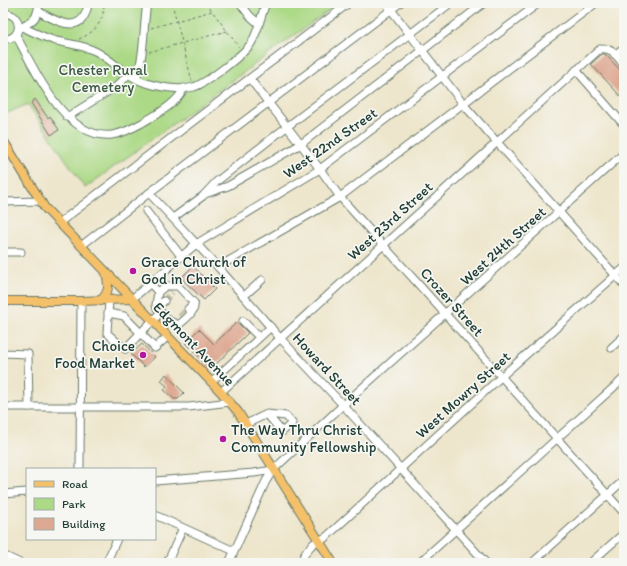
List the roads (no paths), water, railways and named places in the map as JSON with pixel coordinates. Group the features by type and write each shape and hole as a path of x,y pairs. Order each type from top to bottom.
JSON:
{"main road":[{"name":"Edgmont Avenue","path":"3,140 40,202 230,402 246,424 273,470 332,563"},
{"path":"100,301 108,290 109,283 106,272"},
{"path":"3,301 100,301 132,299"}],"street":[{"path":"3,39 9,39 34,20 38,11 39,3"},
{"path":"38,11 62,24 75,24 86,14 88,3"},
{"path":"136,78 141,54 147,3"},
{"path":"240,3 250,16 258,23"},
{"path":"19,30 55,41 84,47 96,52 142,82 160,86 184,88 194,87 226,66 250,45 266,3"},
{"path":"59,223 349,3"},
{"path":"386,3 463,104 624,285"},
{"path":"81,246 400,3"},
{"path":"173,218 203,196 216,182 287,127 451,3"},
{"path":"203,196 228,186 300,144 484,3"},
{"name":"West 22nd Street","path":"132,299 196,244 320,169 539,3"},
{"path":"218,267 340,197 596,3"},
{"path":"3,14 10,14 14,16 19,24 19,30 28,60 52,100 67,117 77,125 99,135 112,135 126,131 158,113 181,95 184,88"},
{"path":"624,47 615,55 624,65"},
{"name":"West 23rd Street","path":"221,392 600,49 606,48 611,50 615,55"},
{"path":"576,70 624,125"},
{"path":"67,117 118,86 128,74"},
{"name":"Crozer Street","path":"250,78 340,197 624,513"},
{"name":"West 24th Street","path":"229,563 266,481 273,470 624,153"},
{"name":"Howard Street","path":"149,193 486,563"},
{"path":"3,202 40,202"},
{"path":"146,211 182,256"},
{"path":"3,252 21,252"},
{"name":"West Mowry Street","path":"300,563 310,545 325,538 502,376 624,268"},
{"path":"244,296 262,280"},
{"path":"150,283 158,292"},
{"path":"166,286 178,286 194,302 194,310 179,325 171,322 156,305 158,292 166,286"},
{"path":"172,292 178,286"},
{"path":"109,300 108,333 125,349 152,321 164,300"},
{"path":"80,468 81,301"},
{"path":"188,309 194,302"},
{"path":"108,313 124,316 155,348 167,336"},
{"path":"161,330 180,317"},
{"path":"243,321 259,337"},
{"path":"211,382 271,327"},
{"path":"611,348 624,336"},
{"path":"3,353 28,354 29,407"},
{"path":"419,563 624,378"},
{"path":"3,407 189,407 230,402"},
{"path":"246,424 267,414"},
{"path":"156,481 254,473 273,470"},
{"path":"532,563 624,480"},
{"path":"3,494 26,492"},
{"path":"156,515 234,551"},
{"path":"167,563 183,528"},
{"path":"590,563 624,533"},
{"path":"106,563 117,540"},
{"path":"3,555 9,561 20,563"}],"tunnel":[{"path":"164,301 172,292"},
{"path":"180,317 188,309"}],"place":[{"name":"Grace Church of God in Christ","path":"133,271"},
{"name":"Choice Food Market","path":"143,355"},
{"name":"The Way Thru Christ Community Fellowship","path":"223,439"}],"park label":[{"name":"Chester Rural Cemetery","path":"103,78"}]}
